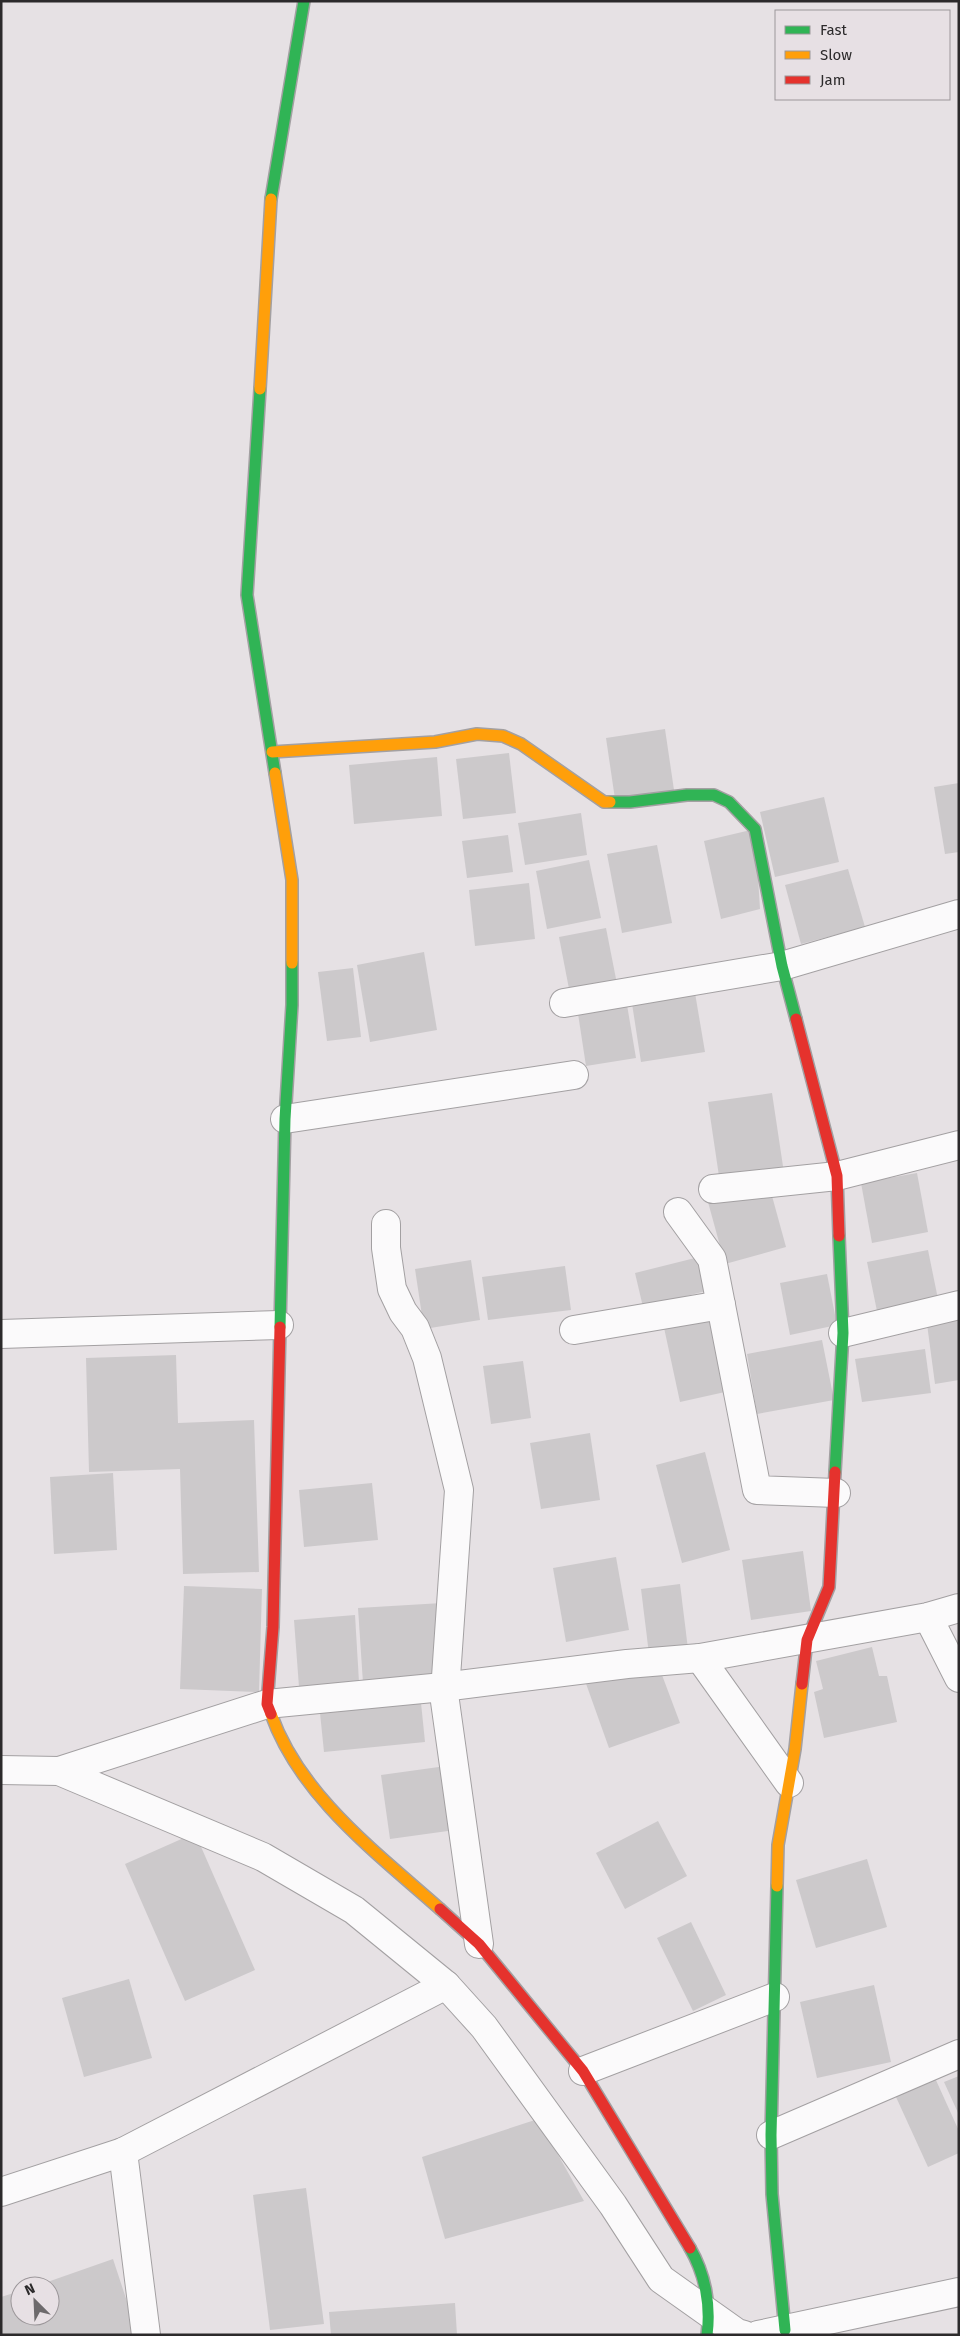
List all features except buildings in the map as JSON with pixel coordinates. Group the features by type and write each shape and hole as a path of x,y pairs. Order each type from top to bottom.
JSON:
{"street":[{"path":"304,1 271,202 247,595 292,880 292,1005 285,1119 273,1626 267,1704 276,1729 296,1764 342,1821 479,1944 583,2071 700,2265 708,2325"},
{"path":"272,752 435,742 477,734 503,736 522,744 604,802 630,802 687,794 714,795 729,802 754,829 782,966 837,1176 843,1333 836,1493 829,1587 807,1640 795,1749 778,1845 771,2135 772,2194 785,2330"},
{"path":"564,1003 782,966 959,914"},
{"path":"285,1119 574,1075"},
{"path":"713,1189 837,1176 959,1145"},
{"path":"678,1212 712,1259 757,1490 836,1493"},
{"path":"386,1224 386,1248 392,1289 415,1328 427,1358 459,1490 446,1677 443,1687 479,1944"},
{"path":"574,1330 721,1305"},
{"path":"843,1333 959,1305"},
{"path":"1,1334 279,1325"},
{"path":"1,1770 59,1770 267,1704 443,1687 627,1664 700,1658 928,1617 959,1608"},
{"path":"928,1617 959,1678"},
{"path":"700,1658 789,1784"},
{"path":"59,1770 263,1857 354,1910 446,1985 484,2027 540,2103 613,2205 661,2279 708,2325 744,2335"},
{"path":"1,2192 124,2152 446,1985"},
{"path":"583,2071 775,1997"},
{"path":"771,2135 959,2054"},
{"path":"124,2152 146,2335"},
{"path":"758,2335 959,2292"}],"traffic: fast":[{"path":"271,199 304,1"},
{"path":"260,389 247,595 275,773"},
{"path":"610,802 630,802 687,795 714,795 729,802 755,829 782,966 796,1019"},
{"path":"280,1327 285,1119 292,1005 292,963"},
{"path":"835,1472 843,1333 839,1236"},
{"path":"777,1886 771,2135 772,2194 785,2330"},
{"path":"690,2248 700,2268 706,2290 708,2312 707,2335"}],"traffic: slow":[{"path":"260,389 271,199"},
{"path":"272,752 435,742 477,734 503,736 521,744 604,802 610,802"},
{"path":"275,773 292,880 292,963"},
{"path":"777,1886 778,1845 795,1749 802,1684"},
{"path":"271,1714 284,1744 301,1771 321,1797 366,1844 440,1909"}],"traffic: jam":[{"path":"796,1019 837,1176 839,1236"},
{"path":"271,1714 267,1704 273,1627 280,1327"},
{"path":"802,1684 807,1640 829,1587 835,1472"},
{"path":"440,1909 479,1944 583,2071 690,2248"}]}
